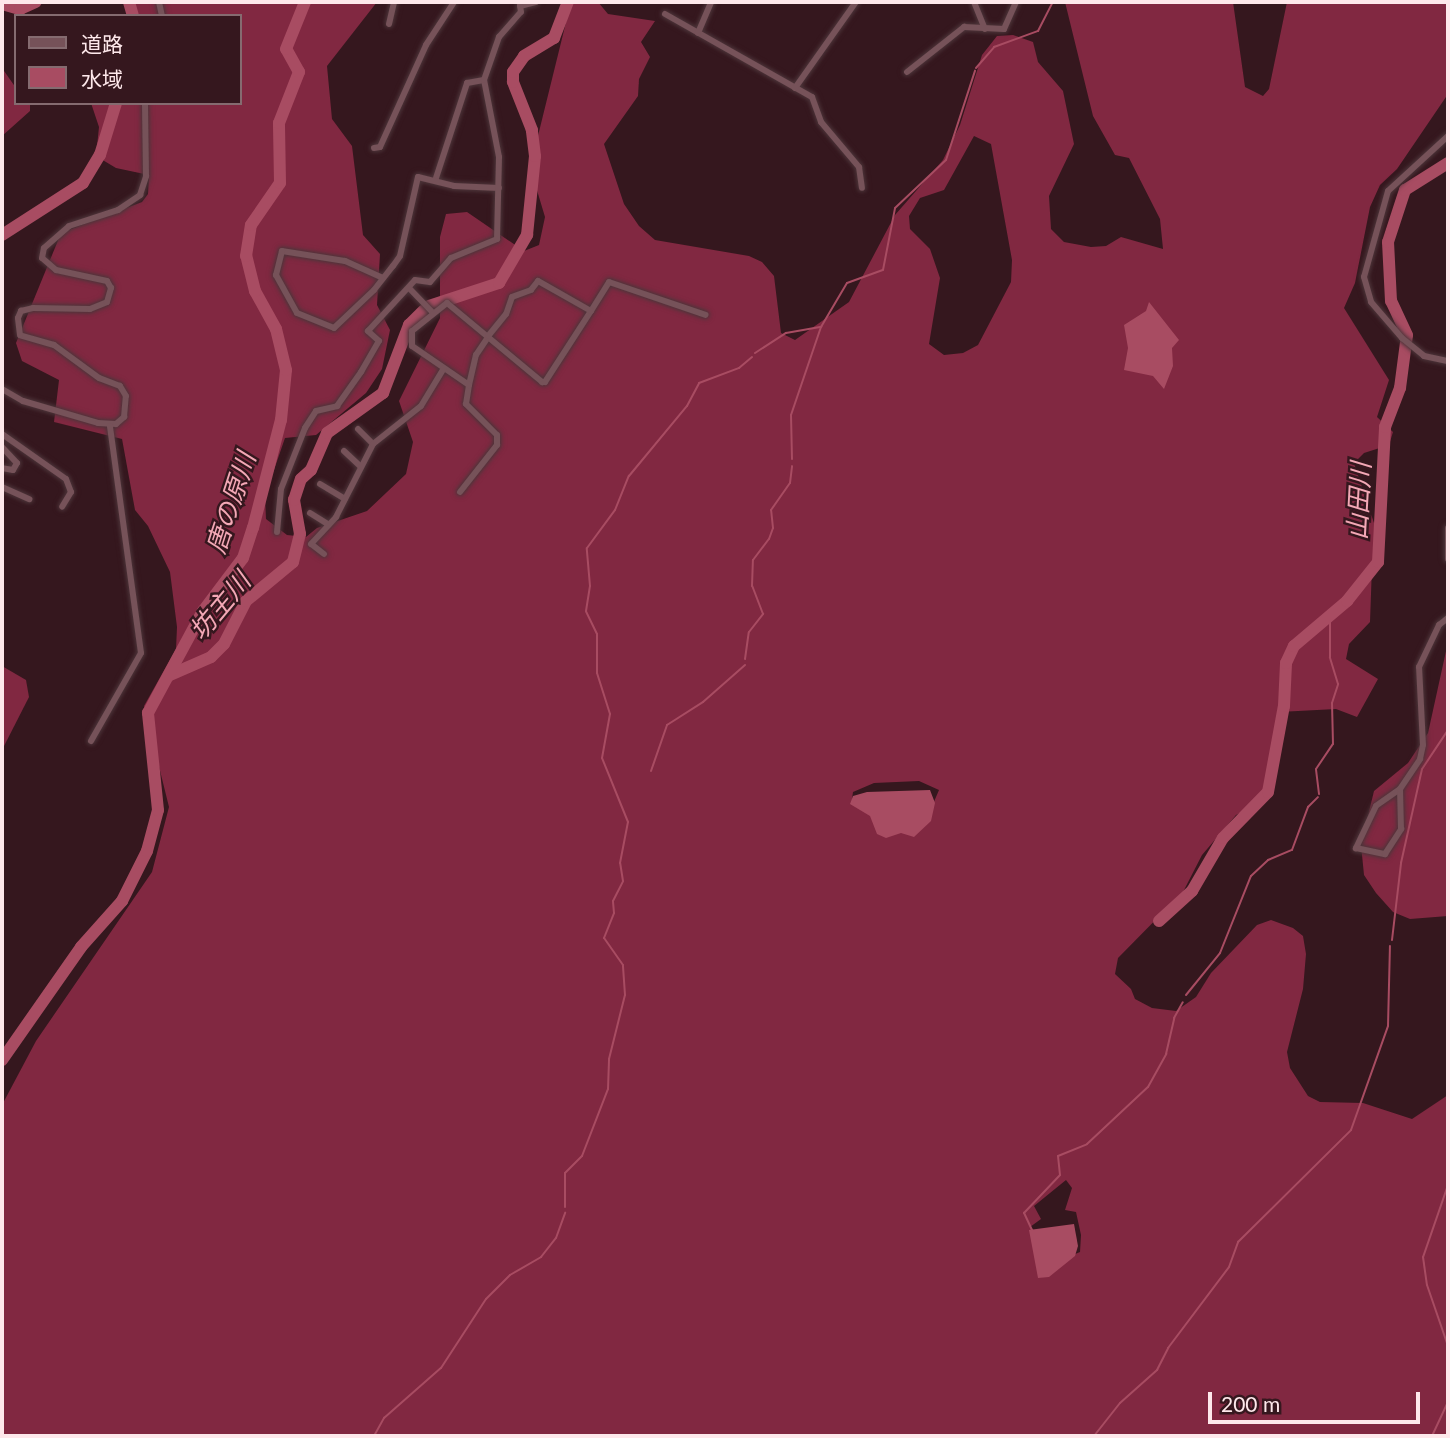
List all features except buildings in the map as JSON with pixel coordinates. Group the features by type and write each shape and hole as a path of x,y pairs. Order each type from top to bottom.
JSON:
{"street":[{"path":"389,24 394,2"},
{"path":"374,148 380,147 426,45 454,2"},
{"path":"277,532 281,489 305,428 316,411 337,406 378,345 368,331 415,280 430,282 459,253 497,239 499,156 484,80 499,37 521,12 517,4 536,2"},
{"path":"698,33 711,2"},
{"path":"795,88 856,2"},
{"path":"974,2 985,29"},
{"path":"907,72 964,27 1004,29 1016,2"},
{"path":"665,14 812,97 821,122 859,167 862,188"},
{"path":"436,178 467,83 484,80"},
{"path":"2,389 40,407 110,426 124,417 127,406 120,386 99,378 54,345 20,335 18,318 21,311 33,308 90,309 107,302 111,288 107,281 56,270 42,258 44,248 69,226 118,210 140,195 146,176 145,105"},
{"path":"1448,136 1388,191 1366,259 1367,292 1402,338 1414,349 1448,361"},
{"path":"383,278 345,261 282,251 276,275 297,313 330,328 383,278 400,256 418,177 436,178 454,186 499,188"},
{"path":"460,492 497,445 497,435 466,404 476,355 506,314 512,298 531,290 538,281 591,310"},
{"path":"469,384 409,342 412,331 443,304 452,305 545,383 609,282 706,315"},
{"path":"409,288 432,312"},
{"path":"324,554 311,544 329,524 345,499 373,444 421,406 444,368"},
{"path":"90,741 141,653 110,426"},
{"path":"358,429 373,444"},
{"path":"2,434 66,479 71,492 62,507"},
{"path":"2,447 17,463 13,470 2,468"},
{"path":"344,451 361,467"},
{"path":"320,484 345,499"},
{"path":"2,487 29,499"},
{"path":"310,513 329,524"},
{"path":"1448,528 1448,559"},
{"path":"1400,789 1401,830 1392,848 1378,854 1356,848 1376,806 1400,789 1420,759 1423,745 1419,667 1439,625 1448,618"}],"shaded area":[{"path":"123,2 377,2 327,66 332,119 352,146 363,235 380,254 377,305 390,330 382,369 366,393 316,435 285,438 265,496 266,519 287,535 306,537 317,528 367,511 406,474 413,442 399,401 440,318 440,237 446,214 467,212 524,251 539,245 545,217 533,177 533,156 571,2 598,2 608,14 655,21 641,42 650,57 639,79 638,96 604,144 624,204 639,226 655,240 749,256 762,262 774,276 781,333 795,340 849,302 895,215 943,160 960,125 982,55 997,36 1013,35 1033,42 1038,62 1063,91 1074,144 1049,196 1051,229 1064,242 1091,247 1106,246 1121,237 1163,249 1160,219 1129,158 1115,155 1093,116 1065,2 1233,2 1245,87 1263,96 1269,89 1287,2 1448,2 1448,94 1397,169 1380,185 1370,207 1355,283 1344,308 1389,380 1377,417 1393,432 1389,445 1364,453 1354,463 1383,550 1372,566 1370,622 1349,644 1346,659 1378,679 1357,717 1336,709 1279,712 1263,801 1236,815 1202,855 1183,892 1118,958 1115,974 1131,989 1135,999 1152,1008 1176,1011 1196,997 1211,973 1257,925 1271,920 1293,928 1303,936 1306,954 1303,989 1287,1052 1290,1068 1308,1096 1320,1102 1363,1103 1412,1119 1448,1095 1448,1436 2,1436 2,1105 36,1041 152,872 169,807 144,706 176,649 177,627 170,572 148,526 135,510 122,439 54,422 59,380 22,361 16,343 59,238 66,231 142,202 148,194 149,175 116,168 96,156 99,127 92,105 242,105 242,14 128,14","holes":["974,136 991,144 1012,260 1011,282 978,345 963,353 944,355 929,344 940,278 930,249 910,229 909,216 920,198 944,190","919,781 939,790 930,811 874,815 852,799 853,792 874,783","1066,1180 1072,1188 1065,1210 1076,1212 1081,1235 1080,1252 1068,1257 1030,1227 1041,1219 1034,1206"]},
{"path":"2,68 14,85 14,105 30,105 30,111 2,136"},
{"path":"1448,642 1448,916 1410,919 1393,912 1364,875 1361,845 1374,791 1408,763 1428,733"},
{"path":"2,666 26,680 29,697 2,750"}],"water":[{"path":"1149,302 1179,340 1172,348 1173,366 1164,389 1153,376 1124,370 1128,348 1124,325 1146,311"},
{"path":"930,790 935,803 931,821 914,837 901,833 886,838 877,834 870,816 850,804 853,796 867,792"},
{"path":"1074,1224 1078,1246 1075,1256 1049,1277 1038,1278 1029,1230"}],"waterway":[{"path":"2,4 20,9 36,2"},
{"path":"129,2 132,14"},
{"name":"唐の原川","path":"2,1060 81,947 122,901 147,851 158,810 148,713 203,611 243,558 253,528 281,420 286,370 276,329 255,291 246,256 251,225 280,183 279,123 299,72 286,49 305,2"},
{"name":"坊主川","path":"429,306 499,283 527,235 535,156 532,130 513,82 513,72 524,56 554,38 568,2"},
{"path":"976,68 994,47 1038,31 1053,2"},
{"path":"755,353 786,333 821,327 847,283 883,270 895,208 946,160 975,71"},
{"path":"2,235 83,183 100,155 115,105"},
{"name":"山田川","path":"1159,921 1192,891 1223,838 1268,792 1284,706 1286,663 1294,646 1347,601 1378,562 1385,427 1400,388 1407,335 1391,301 1388,242 1405,190 1448,163"},
{"name":"坊主川","path":"170,675 211,657 224,644 246,601 293,562 300,534 294,500 301,479 311,470 327,433 383,393 409,325 424,310"},
{"path":"792,459 791,415 821,327"},
{"path":"565,1207 565,1173 582,1156 608,1089 609,1059 625,995 623,965 604,938 614,913 613,901 623,881 620,863 628,822 602,758 610,714 597,673 597,634 586,611 590,586 587,548 615,510 629,476 687,406 699,383 739,368 752,357"},
{"path":"745,659 749,632 763,614 752,586 753,560 769,539 773,528 771,510 790,483 792,466"},
{"path":"1319,794 1316,769 1333,744 1332,703 1338,684 1330,657 1330,619"},
{"path":"1392,940 1401,863 1422,769 1448,730 1448,653"},
{"path":"651,771 667,725 703,702 745,665"},
{"path":"1186,995 1220,953 1251,876 1268,860 1292,850 1308,807 1318,797"},
{"path":"1094,1436 1120,1403 1157,1370 1168,1348 1229,1267 1238,1242 1351,1130 1388,1026 1390,946"},
{"path":"1032,1230 1024,1213 1060,1175 1058,1156 1087,1144 1148,1087 1166,1054 1174,1018 1183,1002"},
{"path":"1448,1185 1423,1257 1427,1285 1448,1346"},
{"path":"374,1436 384,1418 441,1368 486,1299 510,1275 541,1257 556,1238 565,1213"},
{"path":"1432,1436 1448,1401"}]}
